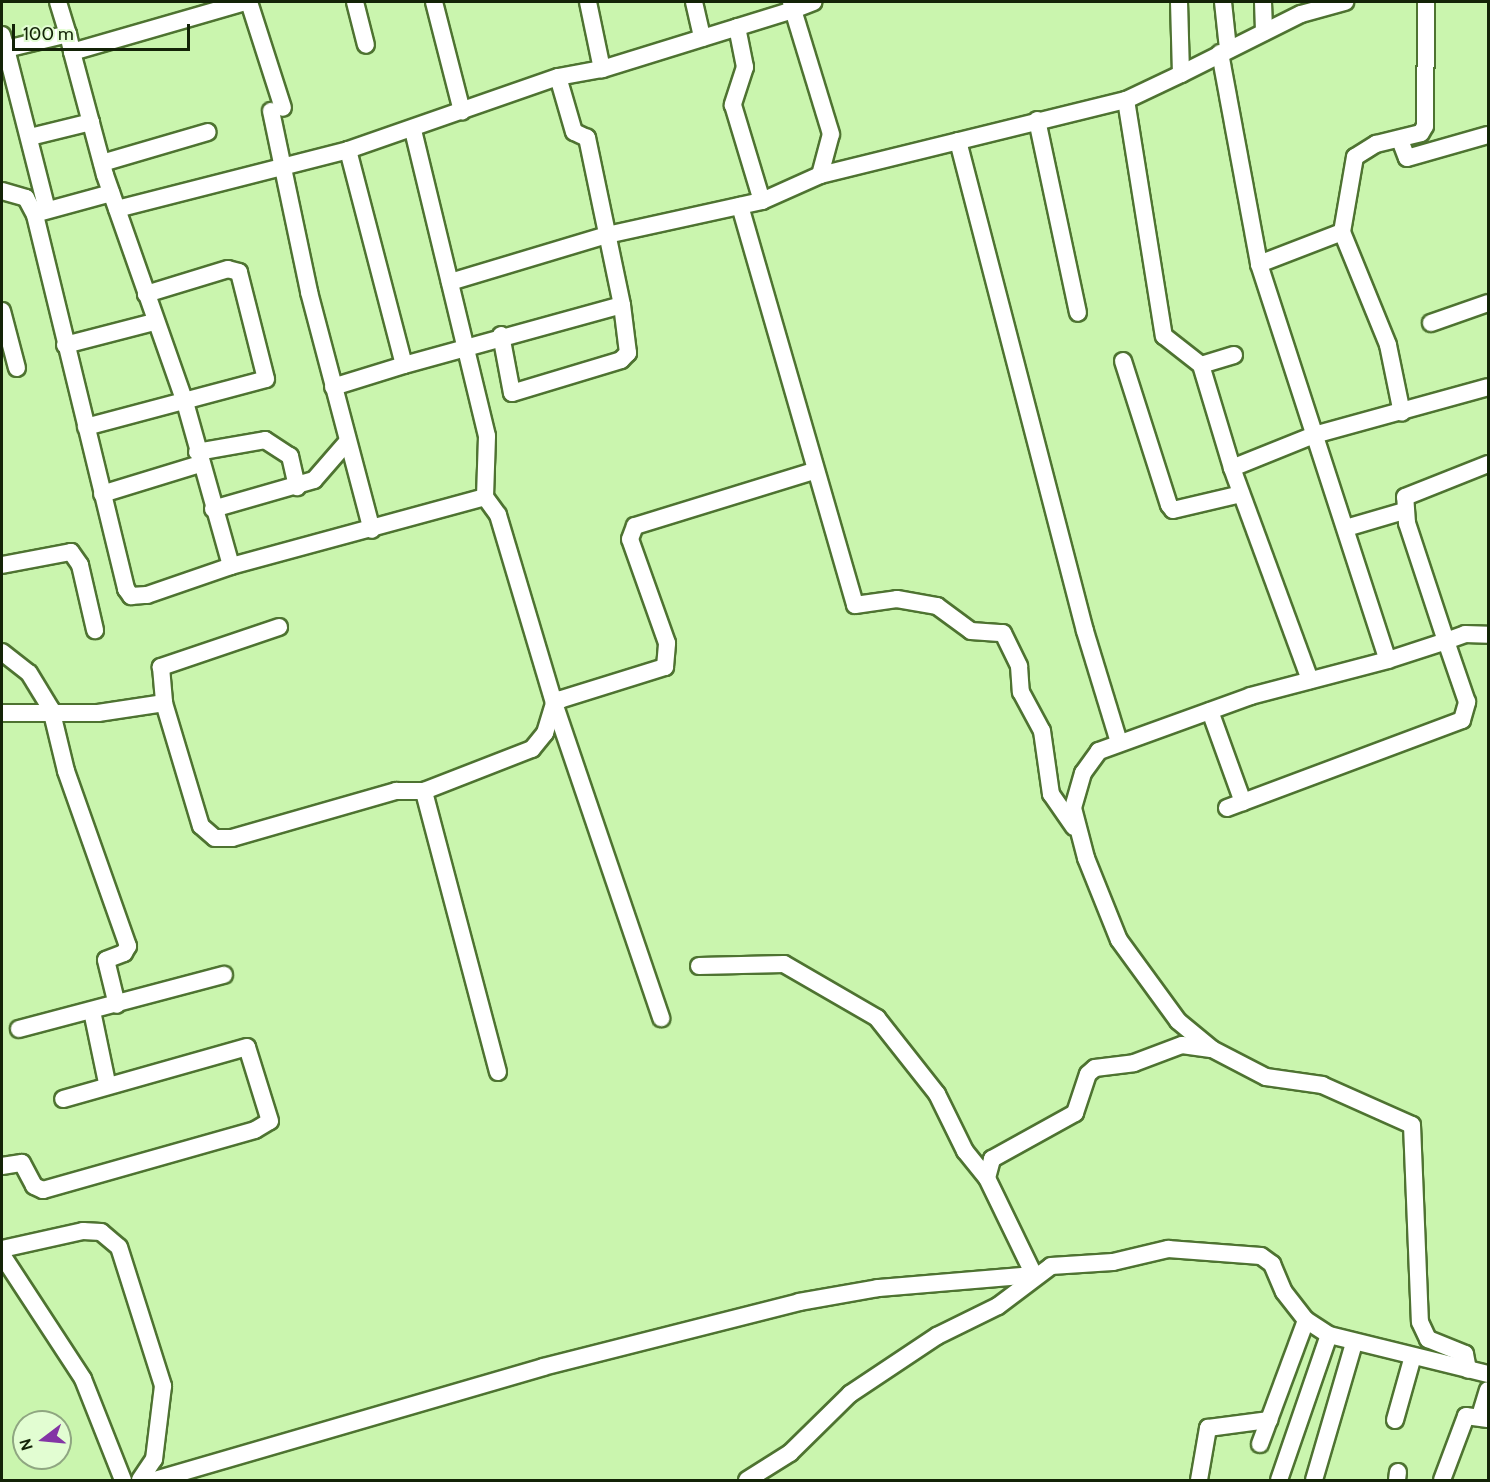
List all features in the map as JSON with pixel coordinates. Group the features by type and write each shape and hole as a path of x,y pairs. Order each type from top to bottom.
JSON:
{"street":[{"path":"58,2 102,163 154,322 185,402 213,509 231,566"},
{"path":"72,52 247,2 277,109 284,166 333,387 372,530"},
{"path":"355,2 366,45"},
{"path":"434,2 462,111"},
{"path":"588,2 602,69"},
{"path":"694,2 702,38"},
{"path":"41,212 114,201 284,166 348,150 558,76 602,69 737,27 792,6 814,2"},
{"path":"1179,2 1181,74"},
{"path":"1223,2 1224,51 1259,264 1388,660"},
{"path":"1263,2 1264,32"},
{"path":"450,282 607,235 762,201 820,175 1126,100 1264,32 1346,2"},
{"path":"1402,413 1388,345 1342,232 1355,157 1376,144 1400,140 1421,133 1427,119 1426,2"},
{"path":"792,6 831,134 820,175"},
{"path":"737,27 745,67 733,105 762,201"},
{"path":"68,34 4,42 30,137 65,345 102,494 131,596 231,566 372,530 485,497"},
{"path":"501,335 512,393 621,360 628,353 622,304 587,138 574,132 558,76"},
{"path":"1126,100 1164,336 1201,365 1232,468 1310,681"},
{"path":"1037,120 1078,313"},
{"path":"30,137 91,122"},
{"path":"413,129 487,436 485,497 498,514 554,703 661,1018"},
{"path":"102,163 208,132"},
{"path":"1400,140 1407,158 1488,135"},
{"path":"958,141 1085,631 1119,742"},
{"path":"348,150 404,365"},
{"path":"2,191 26,198 41,212"},
{"path":"740,207 814,471 855,605 897,598 938,606 971,631 1003,633 1019,666 1021,692 1042,731 1051,794 1080,836"},
{"path":"1259,264 1342,232"},
{"path":"86,427 266,379 242,277 228,269 146,294"},
{"path":"1431,323 1488,303"},
{"path":"333,387 467,348 501,335 622,304"},
{"path":"2,311 17,368"},
{"path":"65,345 154,322"},
{"path":"1201,365 1234,355"},
{"path":"1123,361 1169,505 1173,510 1241,494"},
{"path":"1232,468 1314,435 1402,413 1488,387"},
{"path":"102,494 199,458 265,440 290,456 297,487"},
{"path":"213,509 297,487 321,475 347,442"},
{"path":"1227,808 1467,716 1446,641 1404,511 1405,497 1421,486 1488,464"},
{"path":"554,703 665,667 667,643 630,539 635,526 814,471"},
{"path":"1346,528 1404,511"},
{"path":"2,565 71,552 80,565 95,630"},
{"path":"279,627 165,664 160,671 164,703 195,812 215,838 249,834 396,791 424,791 532,749 545,733 554,703"},
{"path":"1468,1370 1465,1354 1428,1339 1420,1322 1412,1125 1322,1085 1266,1077 1212,1049 1166,1008 1128,955 1080,836 1073,801 1083,773 1095,754 1119,742 1210,711 1388,660 1465,634 1488,635"},
{"path":"2,652 29,673 51,709 66,771 128,946 106,960 117,1005"},
{"path":"2,713 51,709 98,713 164,703"},
{"path":"1210,711 1243,802"},
{"path":"424,791 498,1072"},
{"path":"699,966 784,964 877,1018 937,1094 965,1151 987,1178 1034,1275"},
{"path":"19,1029 224,975"},
{"path":"92,1011 107,1083"},
{"path":"987,1178 992,1159 1006,1149 1051,1131 1075,1113 1088,1074 1095,1068 1134,1063 1182,1045 1212,1049"},
{"path":"2,1166 22,1163 34,1186 43,1190 255,1130 270,1121 247,1047 107,1083 63,1099"},
{"path":"2,1249 83,1231 101,1232 119,1247 164,1386 154,1460 140,1480"},
{"path":"747,1480 790,1453 850,1394 938,1336 998,1306 1034,1275 1051,1266 1113,1262 1168,1250 1261,1256 1272,1264 1284,1292 1306,1320 1329,1335 1354,1343 1488,1374"},
{"path":"2,1255 83,1379 123,1480"},
{"path":"155,1480 543,1367 799,1302 878,1288 1034,1275"},
{"path":"1260,1444 1306,1320"},
{"path":"1279,1480 1329,1335"},
{"path":"1314,1480 1354,1343"},
{"path":"1395,1420 1413,1356"},
{"path":"1442,1480 1463,1421 1470,1414 1484,1418 1488,1390"},
{"path":"1199,1480 1208,1428 1269,1420"}]}
